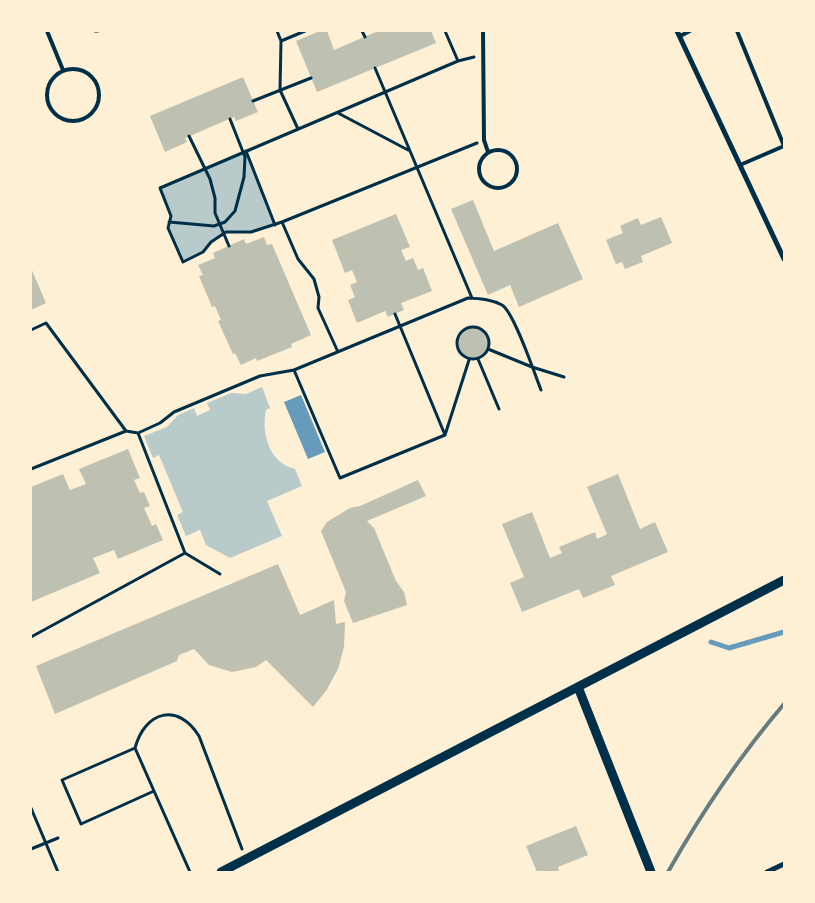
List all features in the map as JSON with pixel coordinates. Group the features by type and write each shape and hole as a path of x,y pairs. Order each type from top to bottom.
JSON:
{"street":[{"path":"679,34 784,259"},
{"path":"221,872 784,580"},
{"path":"578,687 651,872"},
{"path":"767,872 784,864"}],"lane":[{"path":"47,31 63,70"},
{"path":"483,31 484,140 488,152"},
{"path":"679,34 690,31"},
{"path":"737,31 784,146 740,165"},
{"path":"63,70 80,70 98,82 100,97 97,105 86,118 78,121 61,119 49,106 47,89 56,75 63,70"},
{"path":"500,150 512,156 515,162 516,174 509,184 492,188 482,181 478,169 480,162 488,152 500,150"}],"path":[{"path":"277,31 281,41 280,90 298,129"},
{"path":"281,41 305,31"},
{"path":"362,31 365,37"},
{"path":"445,31 458,61"},
{"path":"483,57 467,58 458,61 160,188 171,216 168,228 183,262 203,252 210,242 224,234 251,232 275,225 484,140"},
{"path":"375,68 415,167 472,298"},
{"path":"253,101 311,78"},
{"path":"338,113 408,150"},
{"path":"230,119 275,225"},
{"path":"189,136 212,186 214,209 229,246"},
{"path":"169,222 192,222 209,226 220,225 231,216 237,206 245,172 245,152"},
{"path":"282,222 298,259 314,279 319,297 318,308 338,352"},
{"path":"31,469 126,431 138,433 160,423 174,412 260,376 294,370 472,298 485,298 504,306 517,329 541,390"},
{"path":"395,314 445,435"},
{"path":"31,330 46,323 126,431"},
{"path":"472,327 482,330 488,338 486,354 478,359 469,360 461,354 457,345 462,330 472,327"},
{"path":"488,349 532,367 564,377"},
{"path":"478,359 499,409"},
{"path":"294,370 340,478 445,435 469,360"},
{"path":"138,433 185,553 220,574"},
{"path":"31,636 185,553"},
{"path":"190,872 135,748 141,730 149,721 160,716 174,715 184,718 193,724 246,859"},
{"path":"135,748 62,780 80,824 154,792"},
{"path":"31,808 58,872"},
{"path":"31,849 58,838"}],"shaded area":[{"path":"246,151 275,225 256,231 226,232 203,252 183,262 168,228 171,215 160,188"},
{"path":"262,387 270,408 266,410 265,419 266,437 269,446 279,460 286,466 295,469 302,486 267,501 282,536 230,558 206,545 200,530 186,536 177,515 183,512 159,455 153,458 144,436 167,427 178,415 194,408 197,416 210,410 207,403 231,393 246,394"}],"water":[{"path":"301,395 325,452 308,459 284,402"}],"building":[{"path":"320,31 327,31 334,50 378,31 431,31 436,43 317,92 296,41"},
{"path":"243,77 258,112 236,121 234,117 185,138 187,142 165,152 150,116"},
{"path":"473,200 494,251 558,223 583,279 519,307 510,285 488,295 451,209"},
{"path":"396,214 410,247 401,250 406,261 413,258 418,270 423,268 432,291 401,303 404,310 388,317 385,311 357,323 348,300 355,297 350,285 357,282 352,270 345,273 332,240"},
{"path":"661,217 672,243 641,256 643,262 625,269 622,262 616,264 606,240 623,233 620,226 638,218 641,225"},
{"path":"264,237 267,245 272,244 311,335 291,344 292,347 257,361 256,358 241,365 235,353 233,354 218,321 221,320 215,306 212,307 199,276 203,275 198,265 215,258 213,253 244,239 246,244"},
{"path":"31,268 46,303 31,310"},
{"path":"473,327 479,328 484,332 488,337 488,349 484,354 479,358 473,359 467,358 462,354 458,349 457,343 458,337 462,332 467,328"},
{"path":"128,449 140,478 134,480 140,493 144,492 150,506 144,508 152,526 156,524 163,540 118,559 114,550 93,558 100,573 31,602 31,487 63,474 70,490 86,484 79,469"},
{"path":"618,474 640,529 655,522 668,552 611,576 615,585 583,598 579,589 522,612 510,583 524,577 502,524 532,512 550,558 562,553 559,547 595,532 597,539 607,534 587,487"},
{"path":"418,480 426,496 367,521 374,528 396,581 404,592 407,605 353,623 344,601 346,592 321,531 327,522 350,508 360,506"},
{"path":"278,564 300,615 334,600 336,624 345,622 344,647 338,669 326,691 313,707 266,660 256,667 232,672 209,665 194,649 179,655 177,661 55,714 36,666"},
{"path":"576,826 588,855 558,867 559,872 537,872 526,846"}],"waterway":[{"path":"711,642 729,648 784,632"}],"railway":[{"path":"668,872 694,827 722,785 751,744 784,704"}]}
